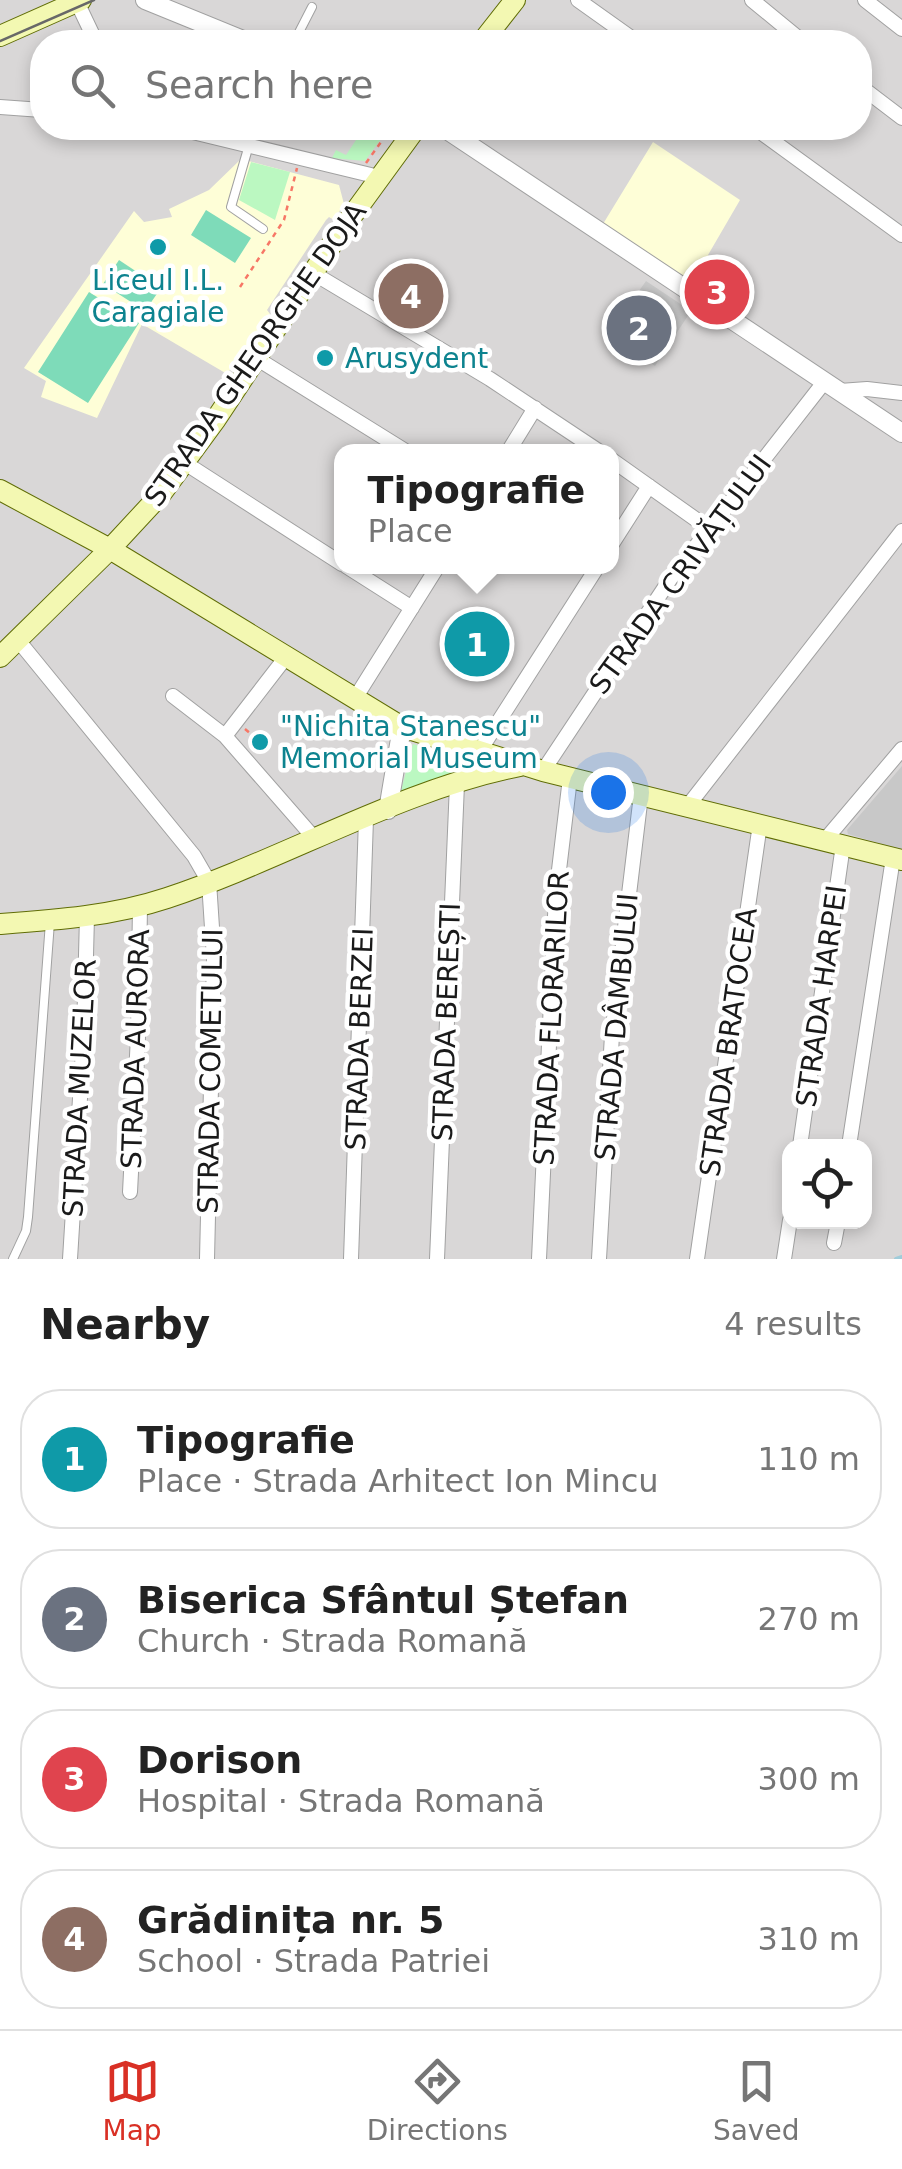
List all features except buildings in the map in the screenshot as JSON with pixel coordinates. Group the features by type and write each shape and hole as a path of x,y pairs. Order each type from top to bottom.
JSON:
{"main road":[{"path":"491,30 515,0"},
{"path":"0,36 79,1"},
{"name":"STRADA GHEORGHE DOJA","path":"0,657 110,549 185,464 407,140"},
{"path":"0,490 110,549 402,726 532,768 898,859"},
{"path":"0,924 50,921 140,906 457,784 532,768"}],"street":[{"path":"144,0 218,30"},
{"path":"578,0 621,30"},
{"path":"752,0 788,30"},
{"path":"865,0 902,29"},
{"path":"79,1 91,30"},
{"path":"872,95 902,118"},
{"path":"0,107 30,109"},
{"path":"228,140 379,177"},
{"path":"462,140 902,433"},
{"path":"772,140 902,234"},
{"path":"313,272 588,444"},
{"path":"256,358 394,444"},
{"path":"832,386 902,393"},
{"name":"STRADA CRIVĂȚULUI","path":"532,768 708,528 832,386"},
{"path":"513,444 535,408"},
{"path":"185,464 334,559"},
{"path":"619,465 708,528"},
{"path":"619,533 649,486"},
{"path":"688,806 902,532"},
{"path":"358,574 412,608"},
{"path":"354,700 433,574"},
{"path":"480,752 593,574"},
{"path":"17,640 194,856 209,882"},
{"path":"225,736 286,657"},
{"path":"173,696 225,736 315,840"},
{"path":"388,810 402,726"},
{"path":"834,843 902,748"},
{"name":"STRADA FLORARILOR","path":"539,1259 556,894 570,778"},
{"name":"STRADA BEREȘTI","path":"436,1259 457,784"},
{"name":"STRADA DÂMBULUI","path":"600,1259 612,1035 641,795"},
{"name":"STRADA BERZEI","path":"351,1259 366,819"},
{"name":"STRADA BRATOCEA","path":"697,1259 760,824"},
{"name":"STRADA HARPEI","path":"801,1139 834,843"},
{"path":"850,1139 898,859"},
{"name":"STRADA COMETULUI","path":"206,1259 214,958 209,882"},
{"name":"STRADA AURORA","path":"130,1192 140,906"},
{"name":"STRADA MUZELOR","path":"70,1259 84,1034 86,916"},
{"path":"784,1259 789,1229"},
{"path":"834,1243 837,1229"}],"lane":[{"path":"300,30 312,6"},
{"path":"250,145 231,207 264,229"},
{"path":"13,1259 26,1232 28,1217 50,921"}],"path":[{"path":"348,169 350,164 364,166 383,140"},
{"path":"240,287 284,220 300,157"},
{"path":"652,310 673,280"}],"shaded area":[{"path":"0,0 902,0 902,1259 0,1259"},
{"path":"653,142 740,200 708,255 712,259 694,286 603,224"},
{"path":"241,159 339,185 344,204 334,220 326,220 267,310 270,314 227,374 142,324 97,418 41,397 46,381 24,368 134,211 144,222 172,217 169,209 209,190"},
{"path":"426,264 438,277 408,326 383,310"},
{"path":"646,281 691,311 655,366 609,334"},
{"path":"902,766 902,850 848,834 847,830"}],"green space":[{"path":"356,140 380,140 365,161 332,158 336,150 346,155"},
{"path":"251,162 290,172 275,220 239,200"},
{"path":"206,210 251,238 235,263 191,235"},
{"path":"119,260 161,288 145,311 103,284"},
{"path":"89,292 139,323 88,403 38,372"},
{"path":"413,744 471,761 469,768 400,795"}],"waterway":[{"path":"896,1259 902,1257"}],"tram line":[{"path":"0,41 94,0"}],"place":[{"name":"Liceul I.L. Caragiale","path":"158,247"},
{"name":"Dorison","path":"717,292"},
{"name":"Grădinița nr. 5","path":"411,296"},
{"name":"Biserica Sfântul Ștefan","path":"639,328"},
{"name":"Arusydent","path":"325,358"},
{"name":"Tipografie","path":"477,644"},
{"name":"\"Nichita Stanescu\" Memorial Museum","path":"260,742"}]}
